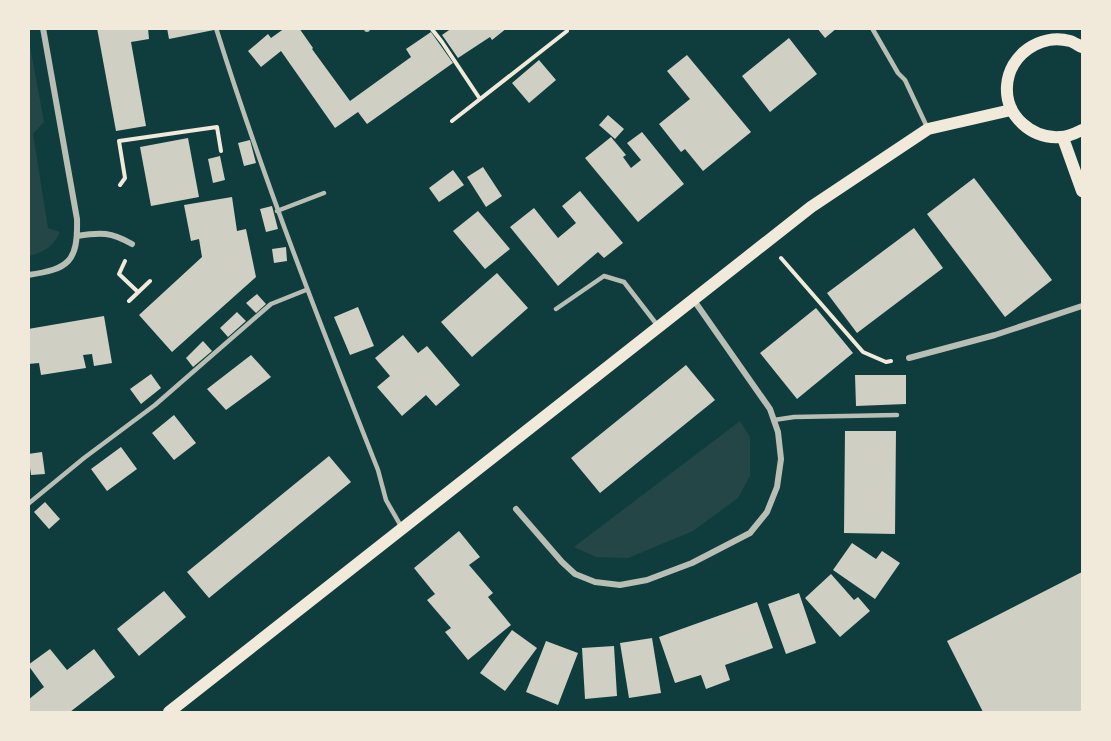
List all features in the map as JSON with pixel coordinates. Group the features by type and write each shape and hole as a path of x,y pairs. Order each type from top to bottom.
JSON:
{"main road":[{"path":"1083,48 1070,41 1044,34 1012,66 1006,87 1011,110 1024,126 1043,137 1063,138 1083,130"},
{"path":"169,712 811,207 928,129 1011,110"},
{"path":"1063,138 1083,191"}],"street":[{"path":"28,275 47,273 64,267 75,252 77,236 77,219 42,28"},
{"path":"77,236 101,232 118,236 132,244"},
{"path":"516,509 575,574 596,582 620,585 647,580 692,563 750,533 767,512 777,487 781,459 778,432 770,409 693,298"},
{"path":"909,358 995,335 1083,306"}],"lane":[{"path":"216,28 306,290 378,470 386,500 402,528"},
{"path":"872,28 898,73 905,80 928,129"},
{"path":"277,211 324,193"},
{"path":"556,309 604,276 624,282 658,326"},
{"path":"28,504 84,458 155,405 271,304 306,290"},
{"path":"774,420 794,417 897,415"}],"path":[{"path":"431,28 480,99"},
{"path":"452,121 567,31"},
{"path":"120,185 125,178 119,141 217,127 221,151"},
{"path":"767,241 863,352 886,362 909,358"},
{"path":"119,274 138,292"},
{"path":"129,301 150,281"}],"shaded area":[{"path":"28,35 44,122 33,134 48,228 60,232 48,248 29,256"},
{"path":"740,421 750,437 750,476 738,498 693,531 628,558 596,557 574,547"}],"building":[{"path":"97,28 148,28 149,39 131,42 146,126 116,131"},
{"path":"167,28 214,28 214,30 169,39"},
{"path":"285,28 299,28 350,101 411,57 406,49 431,32 453,63 367,124 358,112 335,128 281,51 261,67 248,51 268,34 271,38"},
{"path":"452,28 507,28 492,40 490,37 458,58 442,35"},
{"path":"817,28 837,28 825,38"},
{"path":"789,38 817,74 770,112 742,76"},
{"path":"687,55 751,132 703,171 685,149 681,152 659,124 690,99 667,71"},
{"path":"539,60 556,80 529,103 512,83"},
{"path":"608,115 624,129 615,139 599,125"},
{"path":"642,132 684,184 638,222 585,158 611,137 626,155 623,157 631,168 641,160 627,143"},
{"path":"188,138 199,197 151,206 140,147"},
{"path":"250,140 256,163 244,166 238,143"},
{"path":"220,156 225,180 213,183 208,159"},
{"path":"483,167 502,196 486,207 467,177"},
{"path":"453,170 464,185 439,202 429,188"},
{"path":"974,178 1052,280 1005,317 927,214"},
{"path":"580,191 623,243 604,258 598,252 558,286 510,227 534,208 558,238 576,223 562,206"},
{"path":"232,197 237,231 246,229 256,277 172,352 139,315 202,257 199,239 191,241 184,205"},
{"path":"272,206 278,229 266,232 260,209"},
{"path":"478,211 510,249 485,269 453,231"},
{"path":"914,228 943,268 857,333 827,293"},
{"path":"286,247 287,261 274,263 272,249"},
{"path":"497,273 528,308 472,357 441,322"},
{"path":"257,294 266,304 256,313 246,303"},
{"path":"358,307 374,346 350,355 334,317"},
{"path":"816,308 853,353 797,399 760,353"},
{"path":"237,312 246,321 228,337 220,328"},
{"path":"104,316 112,363 94,366 92,354 83,355 86,368 41,375 39,363 28,364 28,329"},
{"path":"403,335 418,353 427,346 460,385 436,406 426,395 402,416 377,387 390,376 375,358"},
{"path":"203,341 212,351 193,367 186,358"},
{"path":"251,355 271,377 226,410 207,389"},
{"path":"686,365 715,400 600,493 571,458"},
{"path":"151,374 161,388 141,404 130,389"},
{"path":"855,375 906,375 906,404 856,406"},
{"path":"174,415 196,443 174,460 152,433"},
{"path":"845,431 896,431 895,534 844,533"},
{"path":"121,447 137,469 107,491 91,469"},
{"path":"42,452 45,474 31,475 28,454"},
{"path":"329,456 351,482 209,598 187,572"},
{"path":"45,502 60,519 49,529 34,512"},
{"path":"459,531 480,557 469,565 493,593 488,597 511,625 468,660 445,632 451,628 427,600 435,594 414,568"},
{"path":"852,543 876,559 882,551 900,563 875,599 833,570"},
{"path":"1082,572 1082,712 983,712 947,641"},
{"path":"831,574 854,600 858,597 870,611 840,637 805,598"},
{"path":"164,591 186,617 139,656 117,629"},
{"path":"799,593 816,643 786,654 768,604"},
{"path":"757,602 773,648 725,665 730,680 706,689 701,675 675,683 659,637"},
{"path":"512,630 537,648 505,691 480,673"},
{"path":"652,638 661,693 629,698 620,643"},
{"path":"546,641 578,653 558,705 526,692"},
{"path":"614,646 617,696 585,699 582,648"},
{"path":"50,649 67,670 94,649 115,677 70,712 28,712 28,700 44,687 28,665"}]}
